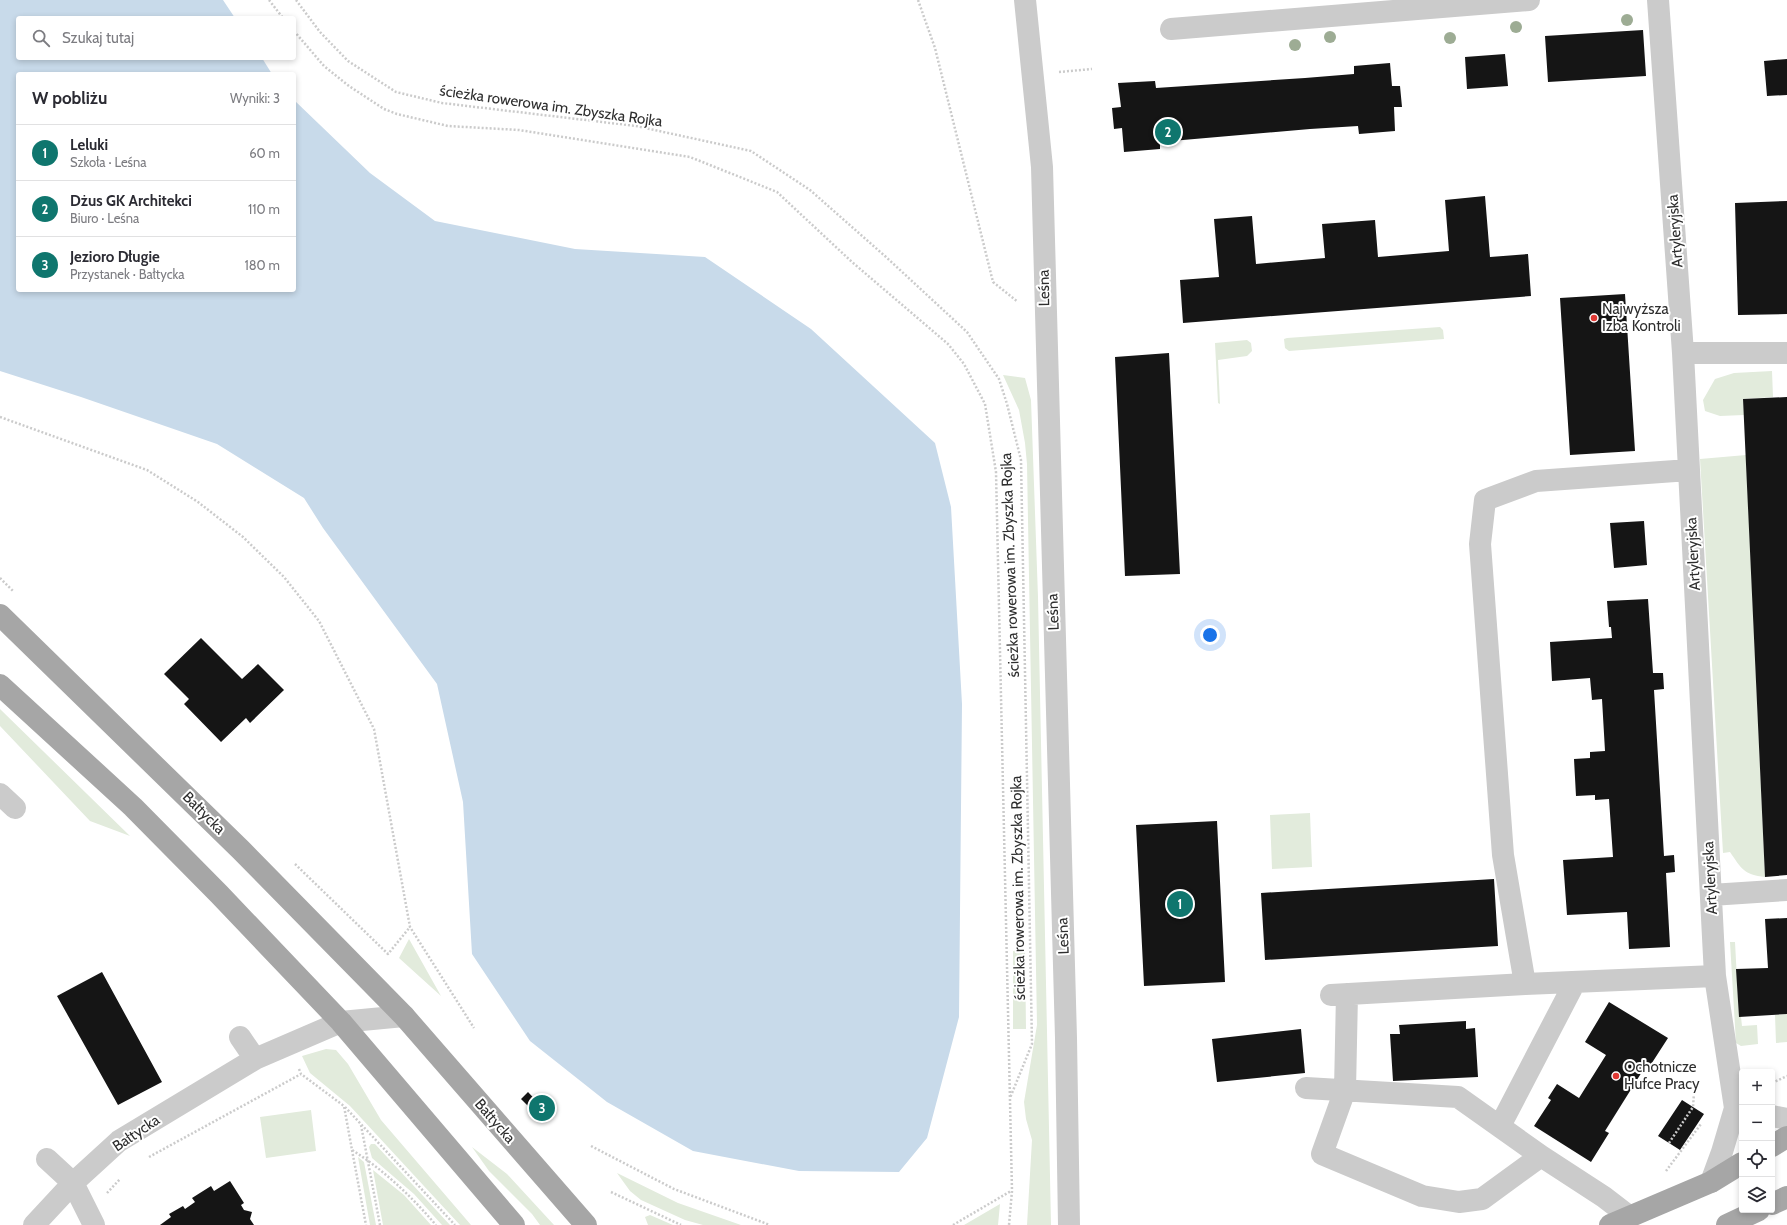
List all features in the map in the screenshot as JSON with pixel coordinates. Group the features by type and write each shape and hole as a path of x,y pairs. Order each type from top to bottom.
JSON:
{"main road":[{"name":"Bałtycka","path":"0,615 241,850 404,1016 586,1225"},
{"path":"0,685 133,807 219,894 341,1022 513,1225"},
{"path":"1775,1144 1787,1138"},
{"path":"1620,1221 1711,1182 1739,1165"},
{"path":"1775,1203 1787,1197"},
{"path":"1727,1225 1753,1213"}],"street":[{"name":"Leśna","path":"1025,0 1042,167 1066,1030 1069,1225"},
{"path":"1171,29 1403,5 1529,0"},
{"name":"Artyleryjska","path":"1658,0 1689,470 1715,976 1738,1108 1711,1182"},
{"path":"1682,353 1787,353"},
{"path":"1525,984 1503,855 1480,544 1485,500 1536,481 1689,470"},
{"path":"1711,895 1787,890"},
{"path":"1541,1156 1482,1199 1459,1202 1422,1196 1322,1154 1345,1090 1339,995 1525,984 1715,976"},
{"path":"1500,1126 1576,982"},
{"name":"Bałtycka","path":"34,1225 73,1183 119,1141 255,1059 341,1022 404,1016"},
{"path":"240,1037 255,1059"},
{"path":"1306,1088 1458,1097 1541,1156 1604,1197 1620,1221"},
{"path":"1775,1117 1787,1119"},
{"path":"47,1159 73,1183 91,1219"}],"path":[{"path":"269,0 281,16"},
{"name":"ścieżka rowerowa im. Zbyszka Rojka","path":"296,0 320,32 348,61 396,92 442,103 636,126 751,151 810,190 886,257 967,332 999,380 1008,404 1021,460 1032,1044 1009,1100 1012,1191 1009,1225"},
{"path":"918,0 935,48 993,282 1026,308 1045,310"},
{"path":"296,33 324,66 349,86 371,101 397,114 448,126 519,130 690,158 777,192 852,262 948,344 964,364 985,404 996,472 1009,1100"},
{"path":"1058,72 1092,69"},
{"path":"0,417 147,470 198,502 243,537 284,577 319,621 374,729 410,927 474,1028"},
{"path":"388,954 410,927"},
{"path":"288,1045 301,1074 344,1106 455,1225"},
{"path":"146,1158 301,1074"},
{"path":"1775,1081 1787,1076"},
{"path":"1669,1143 1693,1107 1696,1079"},
{"path":"344,1106 366,1225"},
{"path":"1663,1175 1703,1122"},
{"path":"361,1124 380,1225"},
{"path":"591,1146 674,1189 761,1224 770,1225"},
{"path":"352,1150 368,1160 416,1201 436,1225"},
{"path":"91,1219 122,1176"},
{"path":"953,1225 1012,1191"},
{"path":"611,1192 681,1225"}],"green space":[{"path":"1440,327 1443,330 1444,339 1289,351 1285,348 1284,339 1287,338"},
{"path":"1247,340 1251,343 1252,351 1247,356 1218,360 1220,404 1218,403 1215,343"},
{"path":"1772,371 1773,397 1743,399 1744,415 1720,416 1705,411 1703,400 1715,379 1734,373"},
{"path":"1003,375 1025,378 1031,400 1038,597 1051,1225 1027,1225 1032,1140 1026,1119 1024,1102 1037,1025 1027,464 1019,410"},
{"path":"1746,455 1765,877 1752,874 1744,870 1730,852 1723,853 1700,459"},
{"path":"0,709 130,836 90,821 0,726"},
{"path":"1310,813 1312,867 1272,869 1270,815"},
{"path":"409,939 441,996 399,958"},
{"path":"1730,942 1735,942 1739,1017 1741,1017 1742,1026 1757,1025 1758,1044 1741,1046 1736,1043"},
{"path":"1025,949 1026,1029 1013,1029 1013,951"},
{"path":"1787,1014 1787,1042 1776,1043 1775,1015"},
{"path":"326,1049 336,1050 348,1064 381,1120 471,1225 460,1225 350,1106 310,1073 302,1056"},
{"path":"311,1110 316,1151 266,1158 260,1117"},
{"path":"371,1144 375,1144 450,1225 442,1225 414,1194 372,1158 369,1147"},
{"path":"472,1147 507,1174 554,1225 540,1225 532,1214 489,1171"},
{"path":"358,1157 364,1162 376,1225 370,1225"},
{"path":"373,1170 404,1195 431,1225 383,1225"},
{"path":"617,1173 678,1203 741,1225 703,1225 685,1220 641,1200 630,1191"},
{"path":"1000,1204 998,1225 964,1225"},
{"path":"650,1215 673,1225 648,1225 645,1217"}],"water":[{"path":"0,0 223,0 234,16 16,16 16,60 263,60 271,72 16,72 16,292 296,292 296,102 370,173 435,221 575,249 705,257 811,329 935,443 951,507 962,704 959,1017 927,1138 899,1172 799,1171 693,1151 607,1102 530,1041 472,954 463,802 437,684 323,528 304,498 217,444 0,371"}],"building":[{"path":"1643,30 1646,76 1548,82 1545,36"},
{"path":"1505,54 1508,86 1467,89 1465,57"},
{"path":"1787,59 1787,95 1767,96 1764,61"},
{"path":"1390,63 1392,86 1400,86 1402,107 1394,107 1395,131 1359,134 1358,126 1310,129 1160,142 1160,149 1124,152 1122,128 1114,129 1112,108 1121,107 1118,83 1155,81 1156,88 1305,78 1354,74 1354,66"},
{"path":"1485,196 1490,257 1528,254 1531,296 1183,323 1180,280 1219,277 1214,219 1252,216 1256,264 1325,258 1322,224 1375,220 1378,257 1449,251 1445,200"},
{"path":"1787,201 1787,314 1738,315 1735,203"},
{"path":"1625,294 1635,451 1570,455 1560,298"},
{"path":"1169,353 1180,574 1125,576 1115,357"},
{"path":"1787,397 1787,875 1765,877 1743,399"},
{"path":"1644,521 1647,565 1614,568 1610,523"},
{"path":"1648,599 1653,673 1663,673 1664,689 1654,690 1664,856 1674,855 1675,872 1666,873 1670,947 1629,949 1627,912 1567,915 1563,860 1613,857 1609,799 1595,800 1595,795 1576,796 1574,759 1590,758 1590,752 1605,751 1602,699 1592,700 1590,678 1552,681 1550,642 1612,638 1611,627 1609,627 1607,601"},
{"path":"201,638 242,679 258,664 284,690 250,723 246,718 221,742 184,704 189,699 164,674"},
{"path":"1217,821 1225,982 1144,986 1136,825"},
{"path":"1494,879 1498,946 1265,960 1261,893"},
{"path":"1787,918 1787,1014 1739,1017 1736,969 1768,968 1765,919"},
{"path":"102,972 162,1082 118,1105 57,996"},
{"name":"Ochotnicze Hufce Pracy","path":"1609,1002 1668,1038 1648,1069 1645,1067 1605,1131 1609,1133 1591,1162 1534,1126 1551,1100 1548,1098 1557,1084 1579,1098 1606,1055 1585,1042"},
{"path":"1466,1021 1466,1029 1475,1028 1478,1077 1393,1081 1390,1034 1400,1034 1399,1025"},
{"path":"1301,1029 1305,1073 1217,1082 1212,1039"},
{"path":"528,1092 547,1112 540,1118 521,1099"},
{"path":"1682,1100 1704,1114 1680,1150 1658,1136"},
{"path":"230,1181 244,1203 241,1205 244,1210 252,1212 250,1219 254,1225 160,1225 171,1217 169,1214 183,1206 185,1209 195,1202 192,1198 211,1186 214,1191"}],"place":[{"name":"Dżus GK Architekci","path":"1168,132"},
{"name":"Najwyższa Izba Kontroli","path":"1594,318"},
{"name":"Leluki","path":"1180,904"},
{"name":"Ochotnicze Hufce Pracy","path":"1616,1076"},
{"name":"Jezioro Długie","path":"542,1108"}]}
